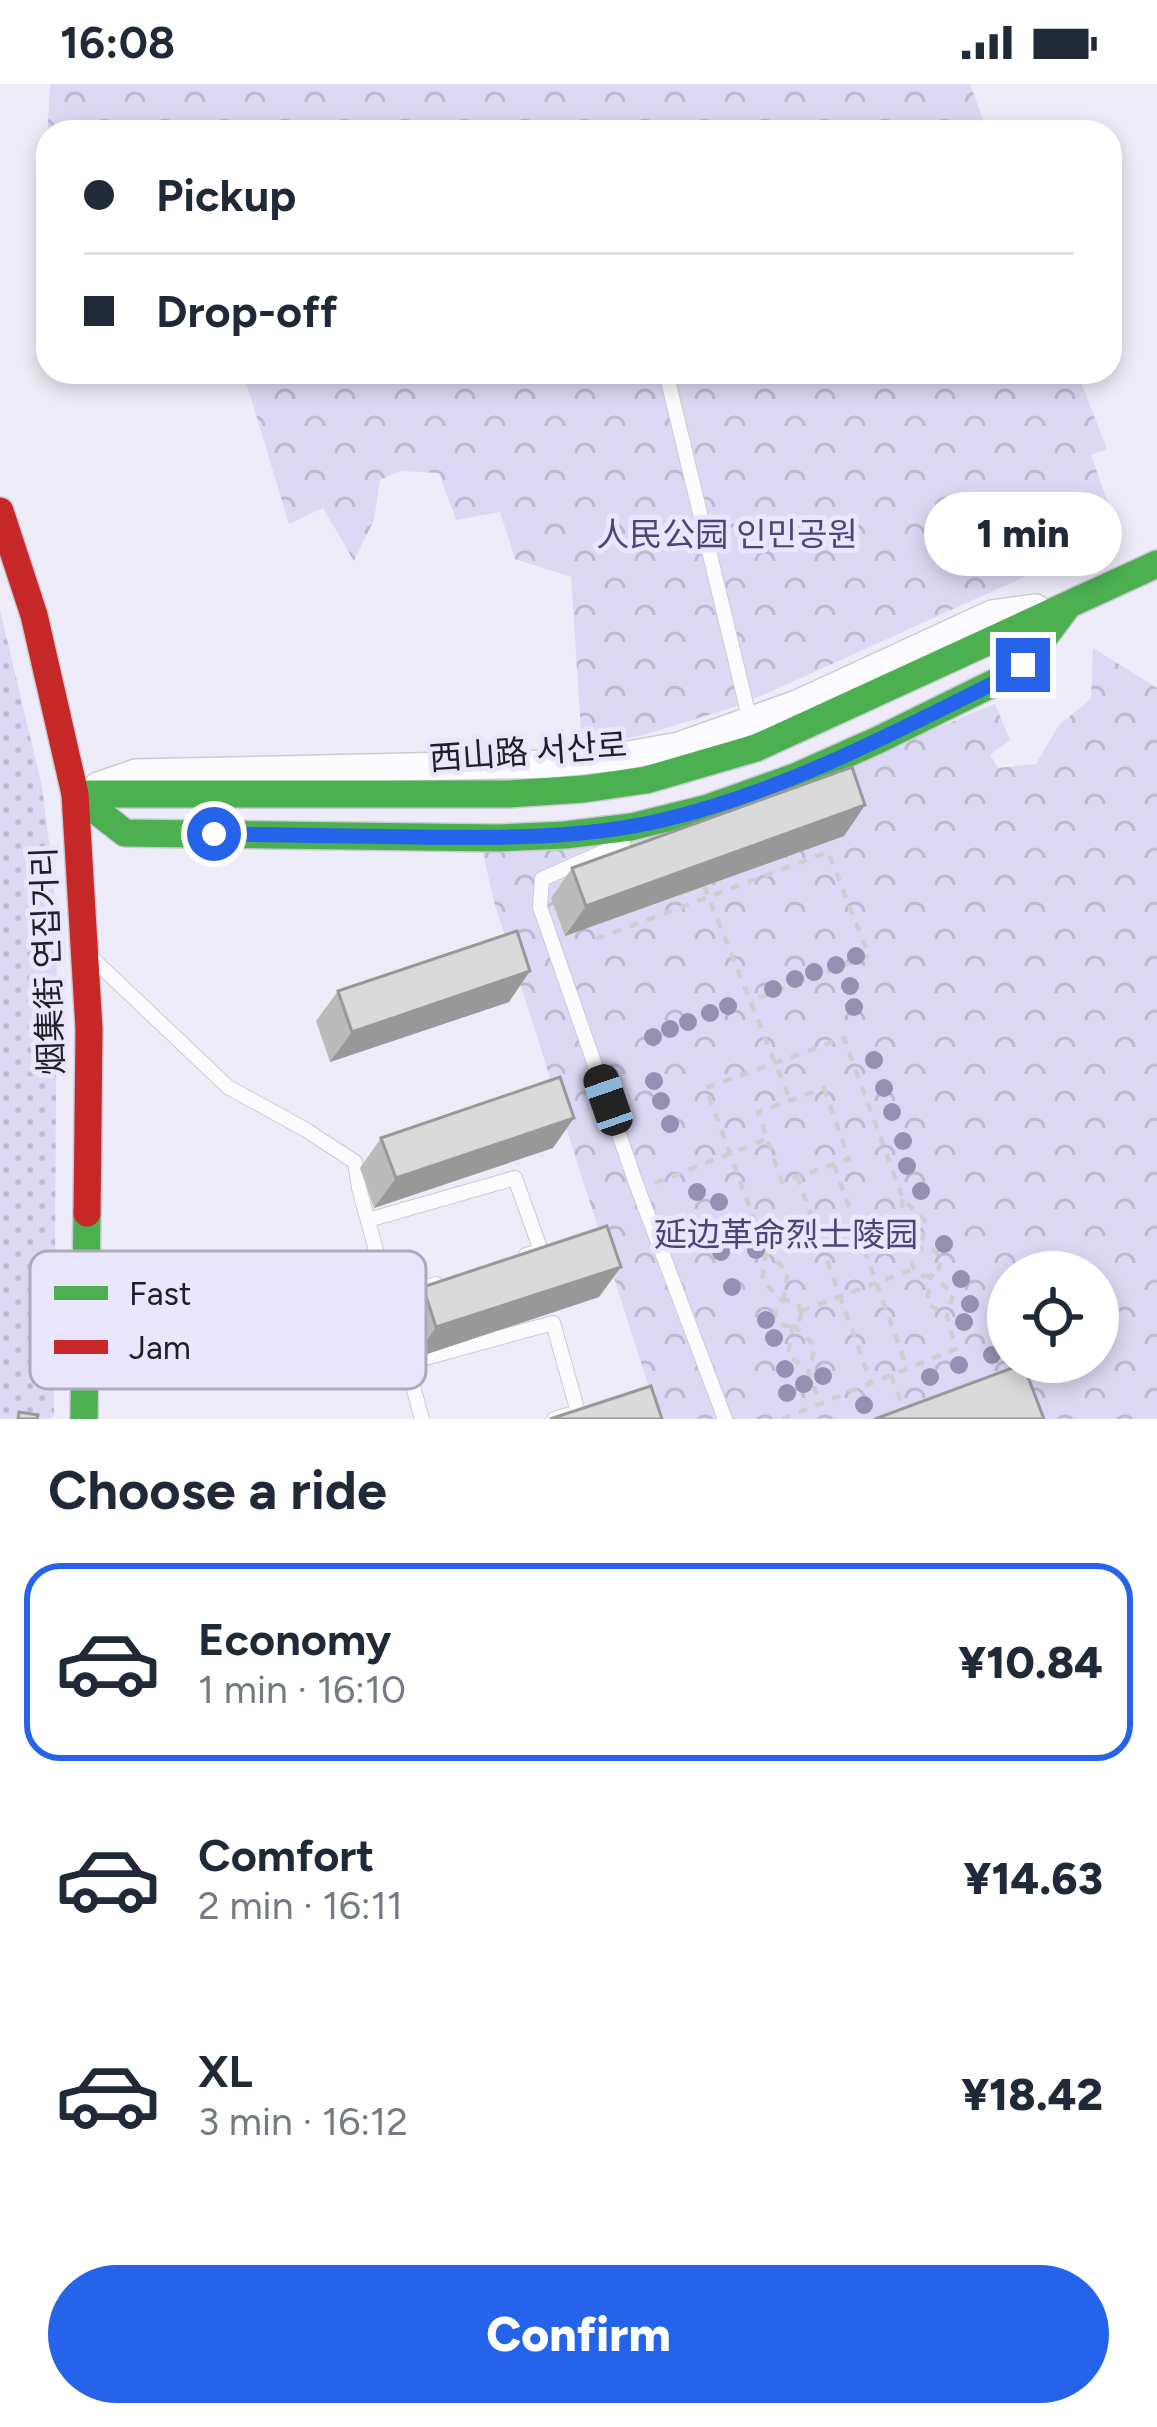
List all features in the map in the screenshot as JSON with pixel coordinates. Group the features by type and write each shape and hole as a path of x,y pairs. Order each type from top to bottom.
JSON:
{"street":[{"name":"烟集街 연집거리","path":"0,511 34,615 74,794 89,1029 86,1251"},
{"name":"西山路 서산로","path":"74,794 508,794 631,782 756,748 1157,564"},
{"path":"74,794 136,773 550,764 679,746 797,704 992,614 1070,602"},
{"path":"74,794 124,833 529,838 605,831 682,816 756,792 834,761 1002,679 1023,665 1070,602"},
{"name":"烟集街 연집거리","path":"84,1389 84,1419"}],"lane":[{"path":"669,384 750,721"},
{"path":"682,816 542,879 540,907 638,1189 725,1419"},
{"path":"86,953 228,1087 355,1162 377,1251"},
{"path":"368,1220 515,1178 541,1250 519,1258"},
{"path":"426,1287 454,1278"},
{"path":"426,1358 553,1323 578,1412 554,1419"},
{"path":"414,1389 422,1419"}],"path":[{"path":"596,939 828,852 869,956 750,1001"},
{"path":"704,886 790,1100"},
{"path":"766,1252 762,1281 783,1301 796,1303 800,1319 793,1325 785,1327 775,1318 783,1301 788,1272 766,1252 706,1088 844,1038 903,1198 925,1221 921,1249"},
{"path":"824,1088 849,1159 782,1182 758,1112 790,1100 824,1088"},
{"path":"638,1189 767,1139"},
{"path":"834,1164 907,1369"},
{"path":"797,1176 871,1383"},
{"path":"903,1198 898,1229 921,1249"},
{"path":"782,1419 956,1349 947,1317 953,1293 931,1276 914,1269 914,1255 921,1249 930,1248 940,1257 938,1270 931,1276 927,1303 947,1317"},
{"path":"801,1311 914,1269"},
{"path":"793,1325 788,1355 809,1372"},
{"path":"793,1325 815,1346 809,1372 820,1404"},
{"path":"890,1375 907,1419"}],"green space":[{"path":"50,84 970,84 984,120 132,120 48,120"},
{"name":"人民公园 인민공원","path":"247,384 1082,384 1107,449 1091,455 1119,534 741,705 644,735 582,747 571,577 515,559 500,512 456,520 439,473 400,471 380,480 374,520 354,561 323,508 289,524"},
{"path":"0,610 42,787 57,935 55,1251 30,1251 30,1389 54,1389 54,1415 49,1419 0,1419"},
{"name":"延边革命烈士陵园","path":"1093,648 1157,688 1157,1419 659,1419 495,905 482,850 842,767 995,704 1010,740 990,755 998,768 1036,764 1059,725 1091,699"}],"building":[{"path":"852,767 865,805 586,906 572,868"},
{"path":"517,931 530,971 352,1032 338,991"},
{"path":"560,1077 574,1118 396,1178 381,1138"},
{"path":"607,1226 621,1267 436,1327 426,1286"},
{"path":"987,1377 987,1383 1030,1383 1044,1419 875,1419"},
{"path":"651,1386 662,1419 550,1419"},
{"path":"19,1412 38,1415 37,1419 18,1419"}],"traffic: fast":[{"path":"75,794 508,794 646,780 756,748 1157,564"},
{"path":"75,794 125,833 499,838 631,827 708,808 795,777 1002,679 1023,665 1066,608"},
{"path":"86,1251 87,1213"},
{"path":"84,1389 84,1419"}],"traffic: jam":[{"path":"0,511 34,615 75,794 89,1029 87,1213"}],"route":[{"path":"214,834 529,838 659,821 756,792 834,761 1023,665"}]}
